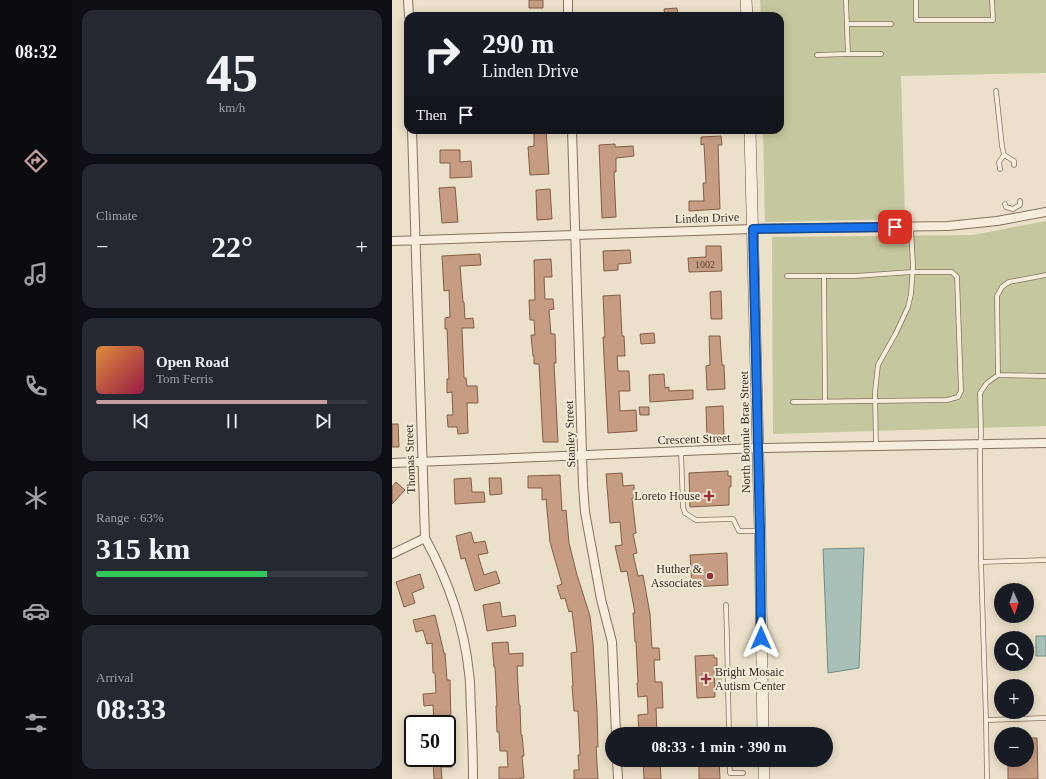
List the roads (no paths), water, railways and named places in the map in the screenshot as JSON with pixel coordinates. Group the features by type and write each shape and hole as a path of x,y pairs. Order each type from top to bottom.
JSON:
{"main road":[{"path":"746,0 747,12"},
{"name":"North Bonnie Brae Street","path":"750,134 760,531 763,727"},
{"path":"764,767 764,779"}],"street":[{"path":"408,0 409,12"},
{"path":"568,0 568,12"},
{"name":"Thomas Street","path":"412,134 425,538 436,559 453,602 459,619 465,648 470,675 474,779"},
{"name":"Stanley Street","path":"572,134 585,512 601,598 612,642 616,727"},
{"name":"Linden Drive","path":"392,241 753,229 948,226 997,221 1046,212"},
{"name":"Crescent Street","path":"392,463 758,448 1046,443"},
{"path":"392,554 425,538"},
{"path":"617,767 618,779"}],"lane":[{"path":"846,0 848,54"},
{"path":"916,0 916,20 992,20 992,0"},
{"path":"847,24 891,24"},
{"path":"817,55 881,54"},
{"path":"996,91 1004,155 1014,161 1014,165"},
{"path":"1000,169 999,162 1004,155"},
{"path":"1005,204 1006,207 1013,209 1020,205 1020,202"},
{"path":"1013,209 1015,218"},
{"path":"876,446 875,392 878,365 896,334 908,307 912,272 911,227"},
{"path":"787,276 855,276 912,272 952,272 957,277 961,391 958,397 948,400 792,402"},
{"path":"998,375 997,296 1002,287 1009,282 1046,275"},
{"path":"824,276 825,402"},
{"path":"987,779 981,562 980,393 987,383 998,375 1046,376"},
{"path":"681,451 683,507 685,513 696,520 733,519 739,531 760,531"},
{"path":"981,562 1046,560"},
{"path":"726,605 729,727"},
{"path":"986,720 1046,718"},
{"path":"730,767 730,779"},
{"path":"730,773 743,773"}],"water":[{"path":"864,548 859,668 828,673 823,549"},
{"path":"1036,636 1046,636 1046,656 1036,656"}],"place":[{"name":"Loreto House","path":"709,496"},
{"name":"Huther & Associates","path":"710,576"},
{"name":"Bright Mosaic Autism Center","path":"706,679"}]}
